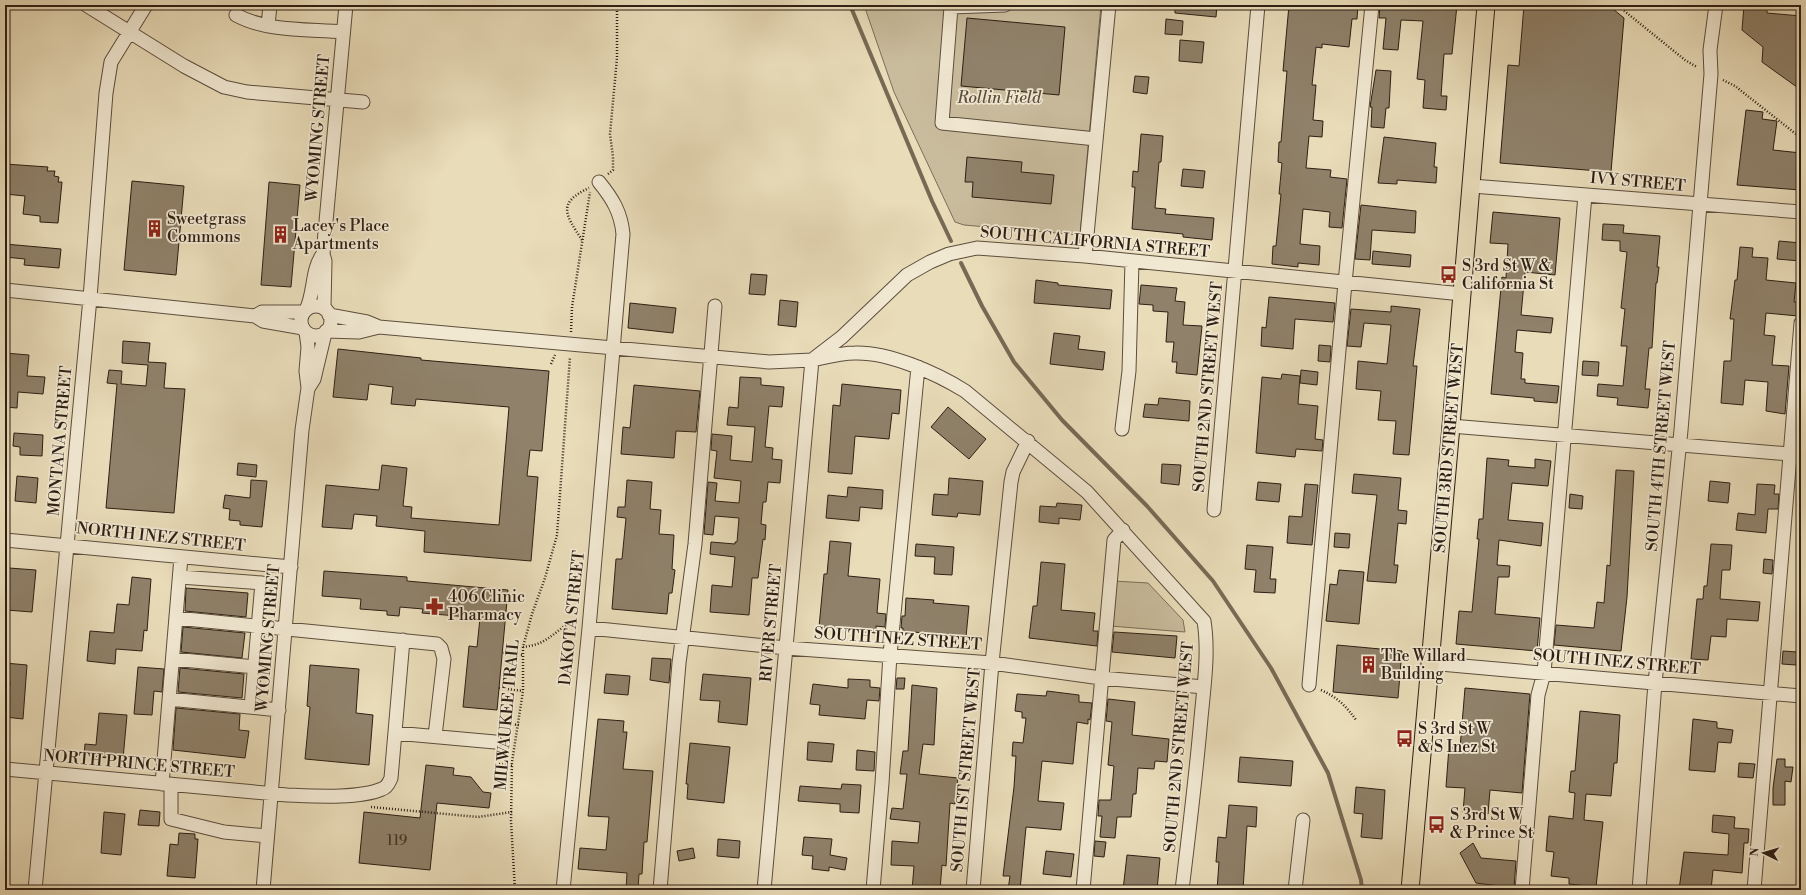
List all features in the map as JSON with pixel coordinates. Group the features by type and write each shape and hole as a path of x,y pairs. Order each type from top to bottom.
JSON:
{"main road":[{"name":"SOUTH 3RD STREET WEST","path":"1410,890 1472,186 1486,5"}],"street":[{"path":"86,5 184,66 224,87 247,92 363,102"},
{"name":"MONTANA STREET","path":"35,890 68,545 90,298 106,93 111,62 146,5"},
{"path":"268,26 270,5"},
{"name":"WYOMING STREET","path":"328,313 324,306 325,261 323,254 346,5"},
{"path":"1004,5 951,7 942,123 1096,139"},
{"path":"1085,256 1109,5"},
{"name":"SOUTH 2ND STREET WEST","path":"1214,510 1258,5"},
{"path":"1309,685 1345,283 1372,5"},
{"name":"SOUTH 4TH STREET WEST","path":"1639,890 1655,683 1679,445 1711,74 1710,50 1716,5"},
{"path":"236,15 248,21 268,26 343,32"},
{"name":"DAKOTA STREET","path":"562,890 584,624 623,234 621,219 612,198 595,185"},
{"name":"IVY STREET","path":"1472,186 1801,212"},
{"path":"1522,890 1538,695 1544,673 1585,195"},
{"name":"SOUTH CALIFORNIA STREET","path":"812,360 842,337 907,275 930,262 949,254 977,248 1085,256 1462,294"},
{"name":"WYOMING STREET","path":"305,311 310,301 317,265 323,254"},
{"path":"1122,429 1129,371 1132,261"},
{"path":"5,290 255,316 264,321 304,330 315,336 325,332 359,332 379,327"},
{"path":"255,316 262,312 305,311 314,306 323,308 328,313 367,322 379,327 570,350 612,348 769,362 812,360"},
{"path":"660,890 679,663 684,637 695,544 715,306"},
{"path":"304,330 301,318 305,311"},
{"path":"325,332 330,325 328,313"},
{"path":"1754,890 1771,693 1795,454 1801,323"},
{"name":"WYOMING STREET","path":"263,890 302,430 308,388 306,371 308,347 304,330"},
{"name":"WYOMING STREET","path":"308,388 314,379 318,356 325,332"},
{"name":"SOUTH 2ND STREET WEST","path":"812,360 853,353 867,353 918,367 946,379 965,391 1028,441 1087,492 1204,621 1204,687 1197,765 1182,890"},
{"name":"RIVER STREET","path":"764,890 812,360"},
{"path":"873,890 882,783 890,655 918,367"},
{"path":"1451,426 1795,454"},
{"name":"SOUTH 1ST STREET WEST","path":"973,890 992,663 1011,482 1013,472 1028,441"},
{"path":"1083,890 1114,540 1123,530"},
{"name":"NORTH INEZ STREET","path":"5,540 290,567"},
{"path":"181,557 169,699 166,784 171,819 224,832 267,836"},
{"path":"180,577 262,583 251,707"},
{"path":"176,618 437,644 443,653 435,736"},
{"name":"SOUTH INEZ STREET","path":"584,624 786,648 992,663 1101,678 1204,687"},
{"name":"NORTH PRINCE STREET","path":"5,770 314,796 357,794 383,789 388,785 391,778 403,640"},
{"path":"172,659 255,667"},
{"name":"SOUTH INEZ STREET","path":"1429,664 1801,696"},
{"path":"169,699 279,710"},
{"path":"396,733 495,742"},
{"path":"1295,890 1303,820"}],"path":[{"path":"1617,5 1690,63"},
{"path":"1732,84 1801,138"},
{"path":"582,240 568,214 567,205 573,196 595,185"},
{"name":"MILWAUKEE TRAIL","path":"515,890 512,812 513,766 523,690 523,648 557,534 570,350"},
{"path":"523,648 548,639 572,622 584,624"},
{"path":"503,653 523,655"},
{"path":"1309,685 1333,695 1346,705 1356,720"},
{"path":"499,688 523,690"},
{"path":"500,723 519,725"},
{"path":"499,764 513,766"},
{"path":"364,806 478,817 512,812"}],"green space":[{"name":"Rollin Field","path":"864,5 1101,5 1080,235 964,225 955,222 894,92"},
{"path":"1114,581 1148,583 1183,620 1185,632 1110,626"}],"building":[{"path":"1175,5 1217,5 1216,17 1175,13"},
{"path":"1289,5 1358,5 1357,19 1352,19 1349,47 1322,44 1322,48 1316,47 1312,85 1316,85 1313,120 1323,121 1322,137 1309,136 1306,168 1331,170 1330,177 1347,179 1342,228 1329,227 1330,212 1303,209 1300,244 1320,246 1319,265 1298,263 1298,267 1272,264 1273,246 1276,246 1281,194 1279,194 1282,163 1278,162 1287,71 1283,71"},
{"path":"1380,5 1457,5 1452,54 1444,54 1441,96 1447,96 1446,110 1423,108 1425,80 1417,79 1423,21 1401,20 1398,50 1383,49 1386,18 1379,18"},
{"path":"1524,5 1608,5 1624,18 1611,172 1500,163 1508,65 1519,66"},
{"path":"1744,5 1767,5 1767,13 1801,16 1801,90 1762,62 1763,47 1742,30"},
{"path":"967,18 1065,27 1059,95 961,86"},
{"path":"1166,19 1183,21 1182,35 1165,34"},
{"path":"1180,40 1204,42 1202,63 1179,61"},
{"path":"1376,70 1391,71 1389,108 1386,108 1384,128 1371,127 1372,107 1370,107"},
{"path":"1135,76 1149,77 1147,94 1133,92"},
{"path":"1746,110 1763,112 1762,119 1777,121 1773,150 1801,153 1800,190 1737,185"},
{"path":"1141,134 1163,136 1155,208 1166,209 1165,214 1214,218 1212,240 1183,237 1183,234 1132,229 1135,187 1132,187 1133,171 1138,172"},
{"path":"1384,137 1436,143 1434,167 1437,167 1436,183 1397,180 1397,184 1378,183"},
{"path":"967,157 1022,162 1021,172 1054,175 1051,204 972,197 973,182 965,182"},
{"path":"5,164 48,167 47,171 55,171 54,176 59,177 58,182 62,182 58,223 40,222 40,216 23,214 25,196 5,194"},
{"path":"1183,169 1205,171 1203,188 1181,186"},
{"name":"Sweetgrass Commons","path":"132,181 184,186 176,275 124,270"},
{"name":"Lacey's Place Apartments","path":"269,182 300,185 291,287 261,285"},
{"path":"1361,205 1416,211 1415,233 1372,230 1370,260 1355,259"},
{"path":"1493,212 1560,218 1555,275 1525,272 1521,315 1553,318 1551,333 1517,330 1515,352 1523,353 1521,379 1525,379 1525,383 1559,386 1557,403 1534,401 1534,398 1491,394 1502,277 1506,278 1508,244 1490,243"},
{"path":"1603,224 1624,225 1623,233 1660,236 1657,267 1659,267 1656,283 1652,348 1649,348 1645,389 1650,389 1648,408 1617,405 1618,398 1597,396 1598,384 1623,386 1627,346 1621,346 1625,309 1621,308 1627,252 1620,251 1620,241 1602,240"},
{"path":"1779,241 1801,243 1800,261 1777,259"},
{"path":"5,244 61,249 59,268 24,265 25,259 5,257"},
{"path":"1740,247 1753,248 1752,257 1768,258 1766,280 1796,283 1794,302 1799,302 1798,316 1766,313 1764,335 1775,336 1772,365 1789,366 1785,414 1766,411 1768,382 1745,380 1743,405 1721,403 1724,361 1731,361 1734,319 1730,319 1735,280 1737,280"},
{"path":"1373,251 1411,255 1410,267 1372,264"},
{"path":"751,274 767,275 765,295 749,294"},
{"path":"1036,280 1058,283 1058,285 1112,290 1110,309 1034,303"},
{"path":"1141,285 1177,288 1175,301 1185,302 1183,325 1202,326 1197,375 1176,373 1177,362 1172,362 1174,342 1166,342 1168,312 1153,311 1153,305 1139,304"},
{"path":"1269,297 1335,303 1333,322 1295,319 1293,349 1261,346 1262,327 1266,328"},
{"path":"780,300 798,302 796,327 778,325"},
{"path":"630,303 676,308 673,333 628,328"},
{"path":"1391,306 1420,309 1413,366 1417,366 1409,455 1393,454 1396,421 1378,420 1381,391 1356,389 1358,361 1387,364 1391,325 1364,323 1361,347 1347,346 1351,309 1391,312"},
{"path":"1054,333 1080,336 1078,349 1105,352 1103,370 1050,364"},
{"path":"123,341 150,343 148,362 166,363 164,388 185,389 174,513 106,508 117,384 107,383 109,370 122,371 121,384 146,386 148,365 122,363"},
{"path":"1319,345 1331,346 1330,362 1318,361"},
{"path":"338,349 421,358 421,360 549,371 542,451 530,450 527,476 538,477 531,561 424,552 425,531 376,526 377,516 354,514 352,529 322,527 326,485 379,490 382,465 407,468 403,506 412,507 411,518 499,525 509,407 416,399 415,406 391,404 393,387 369,384 367,400 333,397"},
{"path":"5,353 29,355 27,376 45,377 43,394 18,392 17,408 5,407"},
{"path":"1583,361 1599,362 1598,376 1582,375"},
{"path":"1301,370 1318,372 1317,385 1300,383"},
{"path":"1282,374 1300,376 1298,404 1318,406 1315,439 1323,440 1322,451 1296,449 1295,457 1256,453 1262,377 1281,379"},
{"path":"740,377 761,378 761,385 784,387 782,407 769,406 765,447 773,448 772,459 782,460 780,483 768,482 766,502 763,502 761,524 766,525 765,540 763,539 758,578 752,578 749,615 710,612 712,585 732,587 735,557 710,554 711,542 735,544 735,542 737,542 739,518 715,516 713,535 704,534 708,482 717,483 715,501 739,503 741,481 714,478 717,451 711,450 712,434 732,436 730,460 752,462 755,427 727,425 729,407 738,408"},
{"path":"842,384 901,390 899,414 892,413 889,439 855,436 852,474 828,472 833,405 840,406"},
{"path":"634,385 700,391 696,432 676,431 674,458 621,454 623,427 630,428"},
{"path":"1159,398 1190,401 1189,421 1143,417 1145,404 1158,405"},
{"path":"948,407 986,439 969,459 931,427"},
{"path":"14,433 43,435 42,456 20,455 20,447 13,446"},
{"path":"1487,458 1509,460 1508,466 1535,468 1535,459 1551,461 1548,486 1512,483 1508,520 1543,523 1541,546 1499,540 1497,565 1510,566 1509,577 1498,577 1495,614 1540,618 1537,651 1456,644 1459,611 1472,612 1479,539 1477,539 1479,519 1483,519"},
{"path":"238,463 257,465 256,477 237,475"},
{"path":"1162,464 1181,465 1179,485 1161,483"},
{"path":"1616,470 1634,471 1627,597 1621,651 1554,645 1556,625 1594,628 1597,602 1604,603 1607,565 1610,566"},
{"path":"1354,474 1401,478 1398,510 1407,511 1406,524 1398,523 1394,565 1398,565 1396,583 1367,581 1377,495 1352,493"},
{"path":"17,476 38,478 36,503 15,501"},
{"path":"949,478 983,481 980,515 958,513 957,517 932,515 934,494 948,495"},
{"path":"251,480 267,481 262,527 240,525 240,521 229,520 230,509 223,508 225,495 250,498"},
{"path":"627,480 652,482 650,509 661,510 659,534 674,535 672,569 675,570 672,593 669,593 667,614 612,609 616,559 622,559 626,518 617,517 618,507 625,507"},
{"path":"1710,481 1730,483 1728,503 1708,501"},
{"path":"1258,482 1281,484 1279,502 1256,500"},
{"path":"1305,484 1318,485 1312,545 1287,543 1289,516 1302,517"},
{"path":"1757,484 1775,485 1774,494 1779,494 1778,509 1768,509 1766,533 1736,530 1738,513 1755,515"},
{"path":"848,487 883,490 882,509 860,507 859,521 826,518 828,495 847,497"},
{"path":"1570,494 1583,496 1582,509 1569,508"},
{"path":"1057,503 1082,505 1080,520 1059,518 1059,524 1039,522 1040,506 1056,507"},
{"path":"1335,533 1350,534 1349,548 1334,547"},
{"path":"830,541 851,543 848,576 880,579 877,613 886,614 885,627 876,626 876,633 819,627 824,574 827,574"},
{"path":"916,544 954,547 952,575 934,574 935,557 915,556"},
{"path":"1711,544 1732,545 1730,570 1722,570 1720,599 1760,602 1758,621 1727,619 1726,637 1711,636 1708,660 1691,659 1697,599 1703,599 1704,586 1707,586"},
{"path":"1247,545 1273,547 1270,579 1276,579 1275,593 1254,592 1256,570 1245,569"},
{"path":"1764,559 1773,560 1772,574 1763,573"},
{"path":"1041,562 1065,564 1061,610 1095,613 1093,631 1098,631 1097,646 1029,638 1033,606 1037,606"},
{"path":"9,568 36,570 32,612 6,610"},
{"path":"1339,570 1364,572 1359,624 1326,621 1330,584 1337,585"},
{"path":"324,571 407,577 407,581 508,590 497,710 463,707 469,646 477,647 480,618 422,613 423,609 400,607 399,616 387,615 387,611 360,609 361,599 322,596"},
{"path":"132,577 151,579 147,631 144,630 142,651 116,649 115,664 87,661 90,631 114,633 117,604 129,605"},
{"path":"186,588 248,593 246,617 185,611"},
{"path":"906,598 934,600 933,603 969,606 966,637 903,631 903,628 901,628 902,616 905,616"},
{"path":"183,627 245,633 242,658 181,652"},
{"path":"1114,632 1177,636 1175,658 1112,652"},
{"name":"The Willard Building","path":"1337,645 1402,651 1398,698 1333,692"},
{"path":"1783,651 1797,652 1796,665 1782,664"},
{"path":"652,658 671,659 669,683 650,680"},
{"path":"5,663 27,665 23,719 5,717 5,706 8,706 10,681 5,680"},
{"path":"310,665 359,669 356,713 373,715 369,765 305,759 310,707 307,706"},
{"path":"138,667 164,669 162,692 154,691 152,715 134,714"},
{"path":"180,668 244,674 242,698 178,692"},
{"path":"606,674 630,676 628,695 604,693"},
{"path":"703,674 751,678 747,725 718,722 720,701 700,700"},
{"path":"897,678 905,678 904,689 896,689"},
{"path":"848,679 870,680 870,687 880,688 879,701 867,700 865,719 819,715 820,705 810,704 813,684 848,688"},
{"path":"912,685 937,688 934,745 923,744 919,774 958,778 955,804 950,803 946,866 942,865 940,890 912,890 914,866 891,865 892,841 918,843 920,822 890,819 892,808 903,809 907,774 900,774 903,751 908,751"},
{"path":"1465,688 1530,694 1522,793 1490,790 1488,814 1463,812 1465,788 1446,787 1449,747 1460,748"},
{"path":"1047,691 1079,695 1079,702 1092,703 1090,720 1088,719 1088,724 1077,722 1073,764 1042,761 1038,801 1064,803 1061,830 1026,827 1020,890 1008,890 1010,876 1003,876 1014,787 1016,756 1012,756 1013,742 1023,743 1026,718 1022,718 1022,712 1015,711 1017,694 1046,696"},
{"path":"1108,699 1135,702 1132,735 1169,739 1167,762 1155,761 1154,769 1138,768 1136,794 1133,794 1131,817 1117,817 1115,838 1100,837 1102,816 1098,816 1099,800 1111,800 1114,766 1108,765 1112,722 1106,721"},
{"path":"176,708 240,714 239,730 249,731 245,758 173,750"},
{"path":"1580,711 1620,715 1617,763 1614,763 1611,796 1586,794 1584,820 1603,822 1596,887 1569,884 1569,878 1551,876 1554,852 1546,851 1549,816 1573,819 1575,793 1569,792 1571,771 1575,771"},
{"path":"99,713 127,715 123,759 84,756 85,744 96,745"},
{"path":"598,719 624,721 623,732 627,732 623,769 653,771 647,842 644,842 642,874 639,874 638,890 626,890 627,873 578,869 580,848 606,850 609,817 588,816"},
{"path":"1693,719 1717,722 1717,728 1733,730 1731,743 1718,742 1715,772 1689,770"},
{"path":"808,742 834,744 832,762 807,760"},
{"path":"690,743 730,747 724,803 687,799 688,784 686,784"},
{"path":"857,750 875,752 874,771 856,770"},
{"path":"1240,757 1293,761 1291,786 1238,782"},
{"path":"1777,759 1785,759 1785,767 1793,767 1791,782 1785,781 1785,805 1773,805 1773,788"},
{"path":"1739,763 1755,764 1753,778 1738,777"},
{"path":"426,765 454,768 453,775 471,777 483,792 491,793 489,808 437,803 430,870 359,863 364,812 420,818"},
{"path":"842,784 861,785 859,813 840,812 840,804 798,801 800,786 841,789"},
{"path":"1356,787 1385,790 1382,839 1361,837 1363,814 1354,813"},
{"path":"1229,805 1257,807 1256,827 1247,826 1243,890 1217,890 1219,862 1216,862 1218,837 1226,838"},
{"path":"140,810 160,812 159,826 138,825"},
{"path":"104,812 125,814 121,855 101,853"},
{"path":"1713,815 1735,817 1734,828 1749,829 1748,843 1744,843 1742,873 1713,870 1711,890 1679,890 1684,852 1728,855 1729,834 1712,832"},
{"path":"179,833 195,834 195,839 198,839 195,878 167,876 170,844 178,845"},
{"path":"804,837 832,839 830,855 847,858 845,870 829,867 829,871 812,869 813,856 802,855"},
{"path":"718,839 740,841 739,858 717,856"},
{"path":"1095,841 1106,842 1104,857 1094,856"},
{"path":"1473,843 1481,858 1516,861 1514,888 1476,883 1460,853"},
{"path":"693,848 695,858 679,861 677,851"},
{"path":"1046,851 1074,854 1071,877 1043,874"},
{"path":"1127,855 1160,858 1157,890 1123,890"}],"waterway":[{"path":"850,5 932,201 951,241"},
{"path":"961,263 982,306 1014,362 1062,420 1147,506 1213,581 1271,668 1328,773 1361,880 1362,890"}],"place":[{"name":"Sweetgrass Commons","path":"154,228"},
{"name":"Lacey's Place Apartments","path":"280,235"},
{"name":"S 3rd St W & California St","path":"1449,275"},
{"name":"406 Clinic Pharmacy","path":"435,606"},
{"name":"The Willard Building","path":"1368,665"},
{"name":"S 3rd St W & S Inez St","path":"1405,738"},
{"name":"S 3rd St W & Prince St","path":"1437,824"}]}
